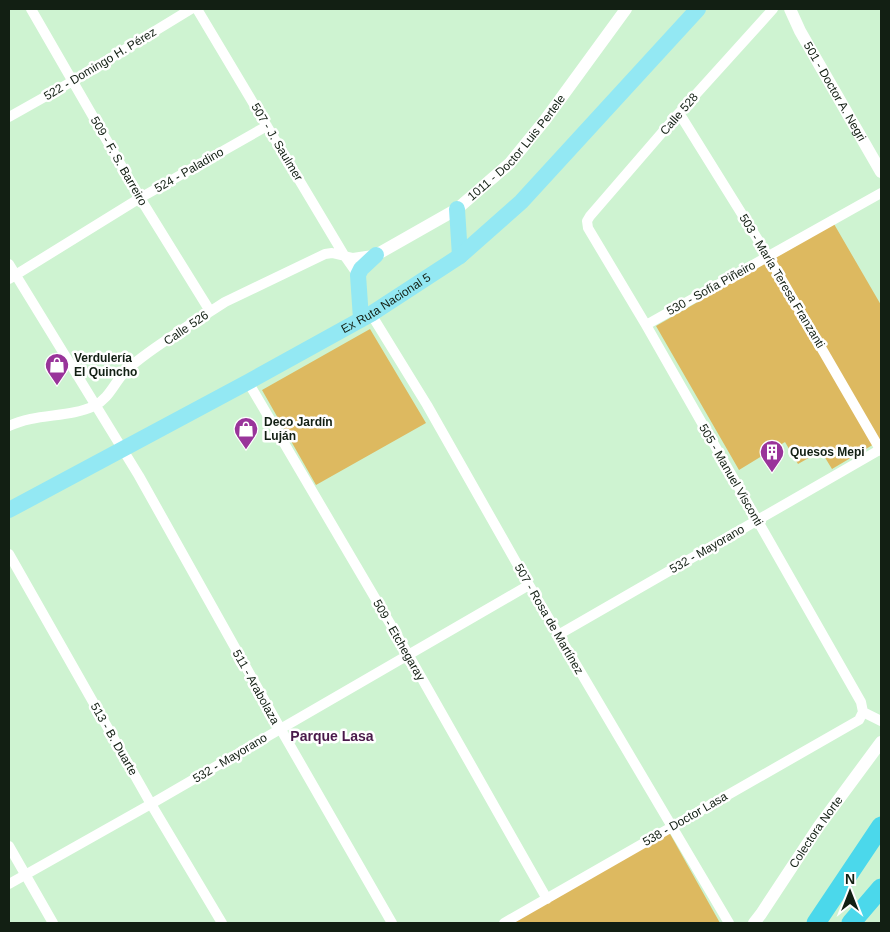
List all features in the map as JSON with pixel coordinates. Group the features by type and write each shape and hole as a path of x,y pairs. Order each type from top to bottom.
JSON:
{"highway":[{"path":"817,923 881,826"},
{"path":"817,923 881,845"},
{"path":"852,923 878,893"}],"main road":[{"name":"Ex Ruta Nacional 5","path":"9,510 366,317 460,256 521,202 698,9"},
{"path":"457,209 460,256"},
{"path":"366,317 358,275 361,269 376,254"}],"street":[{"name":"509 - F. S. Barreiro","path":"31,9 140,198 210,311"},
{"name":"522 - Domingo H. Pérez","path":"9,117 73,81 191,9"},
{"name":"507 - J. Saulmer","path":"197,9 344,255 358,275"},
{"name":"1011 - Doctor Luis Pertele","path":"376,254 457,209 493,178 523,148 551,113 626,9"},
{"name":"Calle 528","path":"587,221 679,113 773,9"},
{"name":"501 - Doctor A. Negri","path":"790,9 800,31 881,172"},
{"name":"503 - María Teresa Franzanti","path":"679,113 768,256 881,450"},
{"name":"524 - Paladino","path":"12,277 140,198 267,126"},
{"name":"530 - Sofía Piñeiro","path":"646,325 881,193"},
{"name":"505 - Manuel Visconti","path":"587,221 588,228 646,325 861,702 863,712"},
{"name":"Calle 526","path":"94,406 106,397 123,374 137,361 225,302 325,254 332,253 362,258 376,254"},
{"name":"511 - Arabolaza","path":"9,264 12,277 123,448 392,923"},
{"name":"507 - Rosa de Martínez","path":"366,317 427,405 558,635 729,923"},
{"name":"509 - Etchegaray","path":"248,382 408,654 548,899"},
{"path":"9,426 31,418 94,406"},
{"name":"532 - Mayorano","path":"558,635 881,450"},
{"name":"513 - B. Duarte","path":"9,554 151,804 222,923"},
{"name":"532 - Mayorano","path":"9,884 529,585"},
{"path":"863,712 881,721"},
{"name":"538 - Doctor Lasa","path":"504,923 858,720 863,712"},
{"name":"Colectora Norte","path":"754,923 819,826 881,742"},
{"path":"9,846 53,923"}],"shaded area":[{"path":"834,224 881,305 881,440 832,469 821,451 798,464 785,442 739,470 656,326"},
{"path":"370,329 426,423 316,485 262,390"},
{"path":"669,832 720,923 513,923"}],"place":[{"name":"Verdulería El Quincho","path":"57,386"},
{"name":"Deco Jardín Luján","path":"246,450"},
{"name":"Quesos Mepi","path":"772,473"}],"district":[{"name":"Parque Lasa","path":"332,736"}]}
